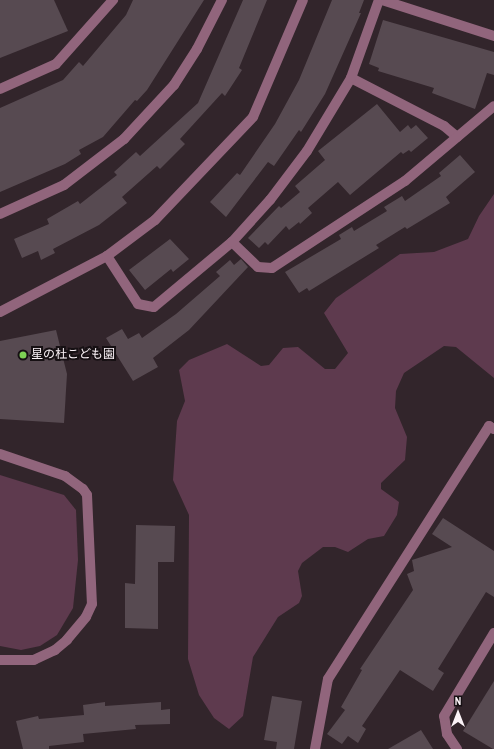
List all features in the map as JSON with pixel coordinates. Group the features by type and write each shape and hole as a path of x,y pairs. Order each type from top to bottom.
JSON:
{"street":[{"path":"0,89 56,64 113,0"},
{"path":"0,214 64,185 124,139 174,84 197,49 222,0"},
{"path":"0,312 107,256 155,220 253,117 303,0"},
{"path":"107,256 138,304 154,307 232,242 270,200 307,151 351,78 379,0"},
{"path":"382,0 494,36"},
{"path":"351,78 444,126 458,137"},
{"path":"232,242 258,267 272,268 406,181 494,106"},
{"path":"315,749 328,679 489,426 494,429"},
{"path":"0,454 65,476 83,489 87,496 92,604 86,617 67,640 55,650 34,660 0,660"},
{"path":"457,749 447,734 444,716 494,633"}],"shaded area":[{"path":"494,194 494,378 456,347 444,346 404,373 396,391 395,408 407,437 405,460 381,483 381,489 399,502 397,515 384,536 368,539 348,552 335,547 323,547 302,563 298,571 302,596 299,603 278,617 253,657 243,716 229,729 214,718 199,695 188,659 189,515 173,480 177,421 185,401 179,370 189,360 227,344 261,366 269,365 283,348 298,347 325,369 335,369 348,353 324,313 336,298 400,254 434,252 468,239 479,216"},
{"path":"0,475 64,495 76,510 78,560 73,608 57,635 40,646 21,650 0,646"}],"building":[{"path":"0,0 54,0 68,31 0,58"},
{"path":"133,0 204,0 147,90 137,101 135,100 103,137 79,150 81,154 65,164 0,192 0,108 63,80 79,62 83,66 126,15"},
{"path":"243,0 267,0 239,68 242,70 225,96 222,93 180,139 185,144 160,169 157,166 122,197 127,203 99,225 53,249 55,253 41,260 38,251 22,258 14,239 49,224 47,219 78,201 80,204 117,175 114,172 136,152 140,156 198,103"},
{"path":"332,0 364,0 359,13 361,13 325,94 301,132 299,130 274,166 268,162 226,217 210,202 237,173 240,175 275,124 299,80"},
{"path":"383,20 494,52 494,75 487,73 475,109 432,93 434,88 378,71 379,68 369,64"},
{"path":"377,104 400,132 408,125 411,129 416,125 428,138 411,152 409,150 403,154 401,152 350,195 338,182 308,208 312,213 300,224 299,222 289,230 286,226 268,245 265,242 259,248 248,238 279,206 281,208 300,192 295,186 325,160 318,151"},
{"path":"460,155 475,172 446,197 450,203 407,229 405,227 376,245 379,248 309,291 307,288 299,293 285,272 341,239 339,235 352,227 354,231 387,211 384,207 402,196 405,201 441,176 439,173"},
{"path":"170,239 189,259 173,272 171,269 145,290 129,270"},
{"path":"241,259 248,267 189,330 153,358 158,367 133,381 106,338 122,329 128,339 139,333 142,338 176,314 220,276 216,272 230,260 234,265"},
{"path":"56,330 67,374 64,423 0,419 0,341"},
{"path":"443,518 494,551 494,597 486,592 438,669 444,673 433,691 400,670 362,726 366,729 358,743 348,736 342,744 327,734 345,710 341,707 362,670 360,669 413,590 407,574 414,571 412,560 452,547 432,534"},
{"path":"136,525 175,526 174,562 158,562 158,629 125,628 125,583 135,584"},
{"path":"494,681 494,749 493,749 463,731"},
{"path":"272,696 302,701 294,749 276,749 277,742 264,740"},
{"path":"105,702 105,706 161,702 161,710 170,709 170,724 135,725 136,729 83,734 84,742 49,746 49,749 23,749 16,721 38,716 39,719 84,715 83,705"},
{"path":"421,730 433,749 388,749"}],"place":[{"name":"星の杜こども園","path":"23,355"}]}
